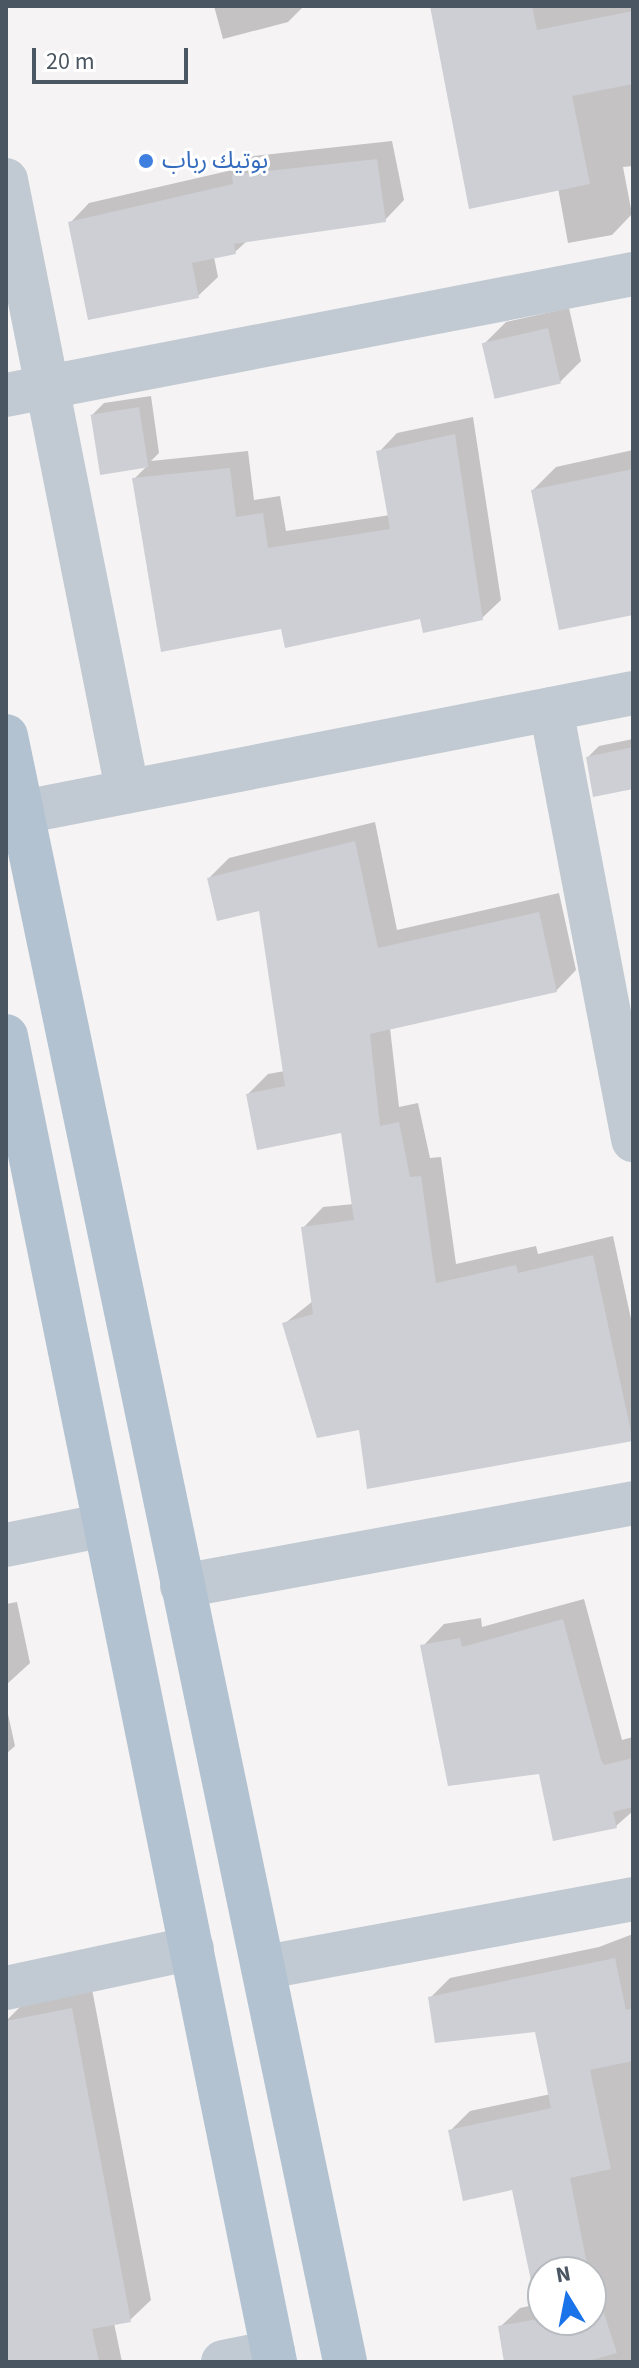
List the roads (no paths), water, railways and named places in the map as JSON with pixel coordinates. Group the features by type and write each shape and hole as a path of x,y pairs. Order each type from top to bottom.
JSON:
{"main road":[{"path":"6,736 182,1586 266,1967 345,2362"},
{"path":"6,1036 13,1102 105,1525 274,2357"}],"street":[{"path":"6,180 27,391 127,789"},
{"path":"27,391 633,274"},
{"path":"23,812 127,789 633,693"},
{"path":"551,709 628,1092 633,1140"},
{"path":"182,1586 633,1503"},
{"path":"6,1545 105,1525"},
{"path":"266,1967 633,1899"},
{"path":"6,1988 192,1948"},
{"path":"223,2362 274,2357"}],"place":[{"name":"بوتيك رباب","path":"146,161"}]}
